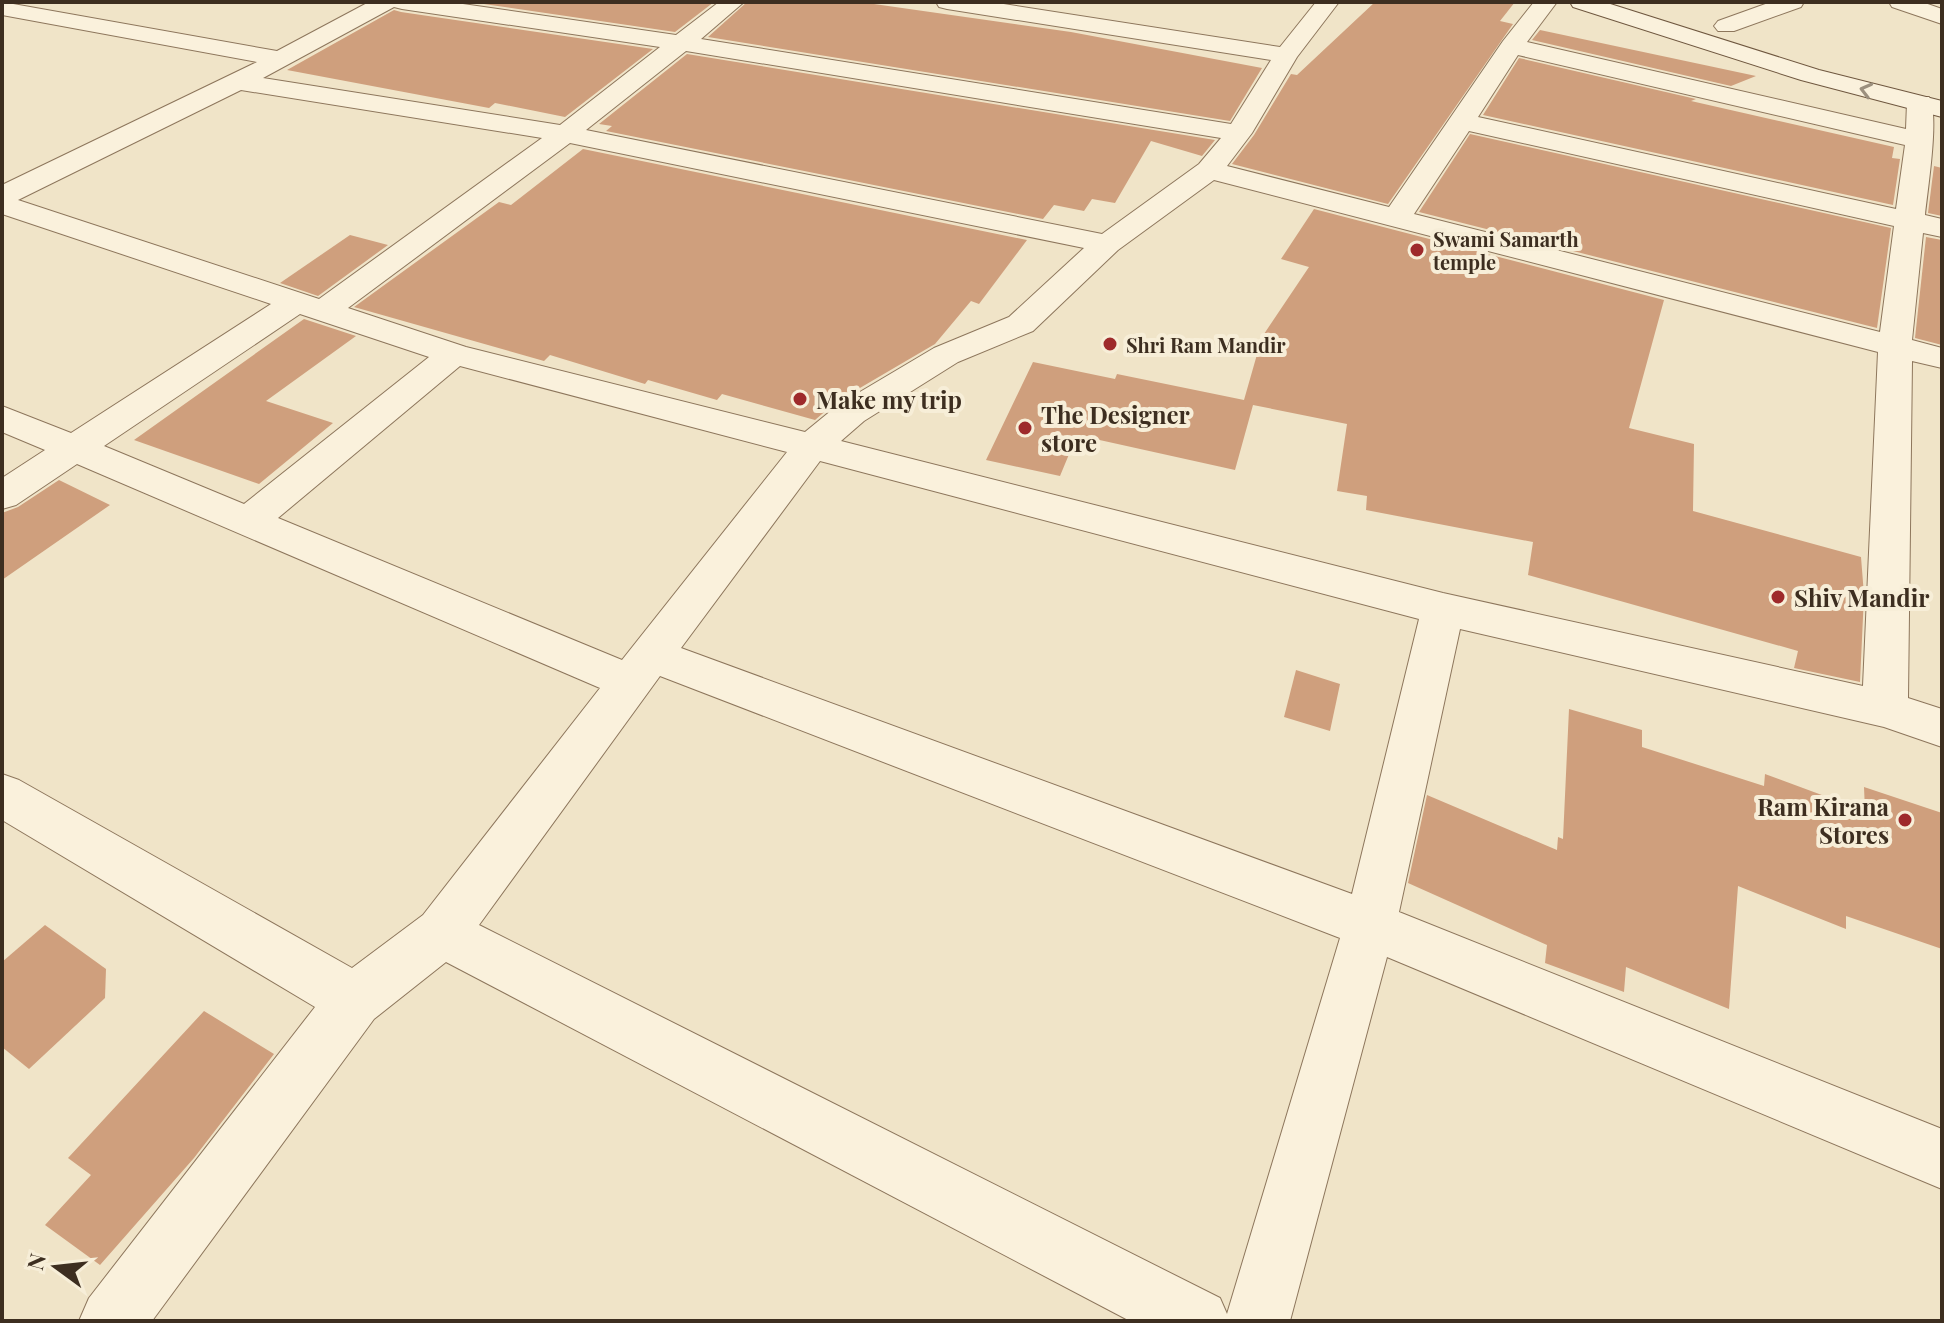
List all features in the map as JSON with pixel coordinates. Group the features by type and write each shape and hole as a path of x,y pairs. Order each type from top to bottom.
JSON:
{"street":[{"path":"2,196 238,82 386,2"},
{"path":"402,2 681,43 1239,133"},
{"path":"2,496 309,307 565,134 733,2"},
{"path":"947,2 1286,55"},
{"path":"112,1321 355,1000 442,933 811,447 851,413 946,355 1021,324 1107,244 1209,170 1239,133 1286,55 1328,2"},
{"path":"1397,217 1512,46 1546,2"},
{"path":"1581,2 1796,71 1935,101"},
{"path":"1651,2 1843,64 1935,101"},
{"path":"1726,26 1793,2"},
{"path":"1900,2 1942,17"},
{"path":"2,8 281,59"},
{"path":"1512,46 1919,140"},
{"path":"238,82 565,134 1107,244"},
{"path":"1885,709 1895,345 1926,223 1919,140 1935,101"},
{"path":"1461,121 1926,223"},
{"path":"1209,170 1942,358"},
{"path":"2,204 454,354 1443,609 1885,709 1942,728"},
{"path":"248,522 454,354"},
{"path":"2,418 248,522 641,668 1370,925 1942,1159"},
{"path":"1257,1321 1370,925 1443,609"},
{"path":"2,795 355,1000"},
{"path":"442,933 1197,1321"}],"building":[{"path":"470,2 714,2 675,32"},
{"path":"747,2 860,2 1071,32 1262,68 1230,121 708,37"},
{"path":"1375,2 1515,2 1500,21 1513,24 1388,204 1232,164 1254,135 1291,74 1297,75"},
{"path":"394,10 653,49 565,117 495,103 489,108 287,70"},
{"path":"1540,30 1756,76 1731,86 1532,40"},
{"path":"687,54 1215,140 1202,156 1151,141 1115,203 1092,199 1084,211 1054,205 1043,219 606,131 612,126 599,124"},
{"path":"1519,58 1894,147 1892,158 1900,159 1893,205 1483,115"},
{"path":"1470,134 1891,228 1877,328 1419,212"},
{"path":"583,149 1027,240 979,304 971,301 935,344 836,402 815,420 722,394 717,400 648,380 645,384 550,355 544,361 354,307 499,202 511,205"},
{"path":"1934,166 1942,168 1942,216 1928,213"},
{"path":"1314,209 1664,300 1629,428 1694,444 1693,511 1861,557 1864,595 1860,682 1794,668 1798,651 1528,575 1533,542 1366,510 1367,496 1337,491 1347,424 1253,405 1235,470 1077,435 1060,476 986,460 1033,362 1115,379 1117,374 1244,400 1262,337 1309,267 1281,259"},
{"path":"350,235 388,245 318,296 280,283"},
{"path":"1926,237 1942,240 1942,345 1915,338"},
{"path":"304,319 356,336 266,401 333,423 259,484 134,440"},
{"path":"59,480 110,505 2,580 2,513 18,507"},
{"path":"1296,670 1340,684 1330,731 1284,717"},
{"path":"1569,709 1642,730 1642,747 1764,786 1765,774 1865,811 1864,787 1942,813 1942,949 1846,916 1846,929 1738,886 1729,1009 1626,967 1624,992 1545,963 1547,945 1408,883 1427,795 1557,850 1558,837 1563,839"},
{"path":"45,925 106,969 105,998 29,1069 2,1047 2,962"},
{"path":"204,1011 274,1054 194,1158 100,1265 45,1225 91,1175 68,1158"}],"place":[{"name":"Swami Samarth temple","path":"1417,250"},
{"name":"Shri Ram Mandir","path":"1110,344"},
{"name":"Make my trip","path":"800,399"},
{"name":"The Designer store","path":"1025,428"},
{"name":"Shiv Mandir","path":"1778,597"},
{"name":"Ram Kirana Stores","path":"1905,820"}]}
